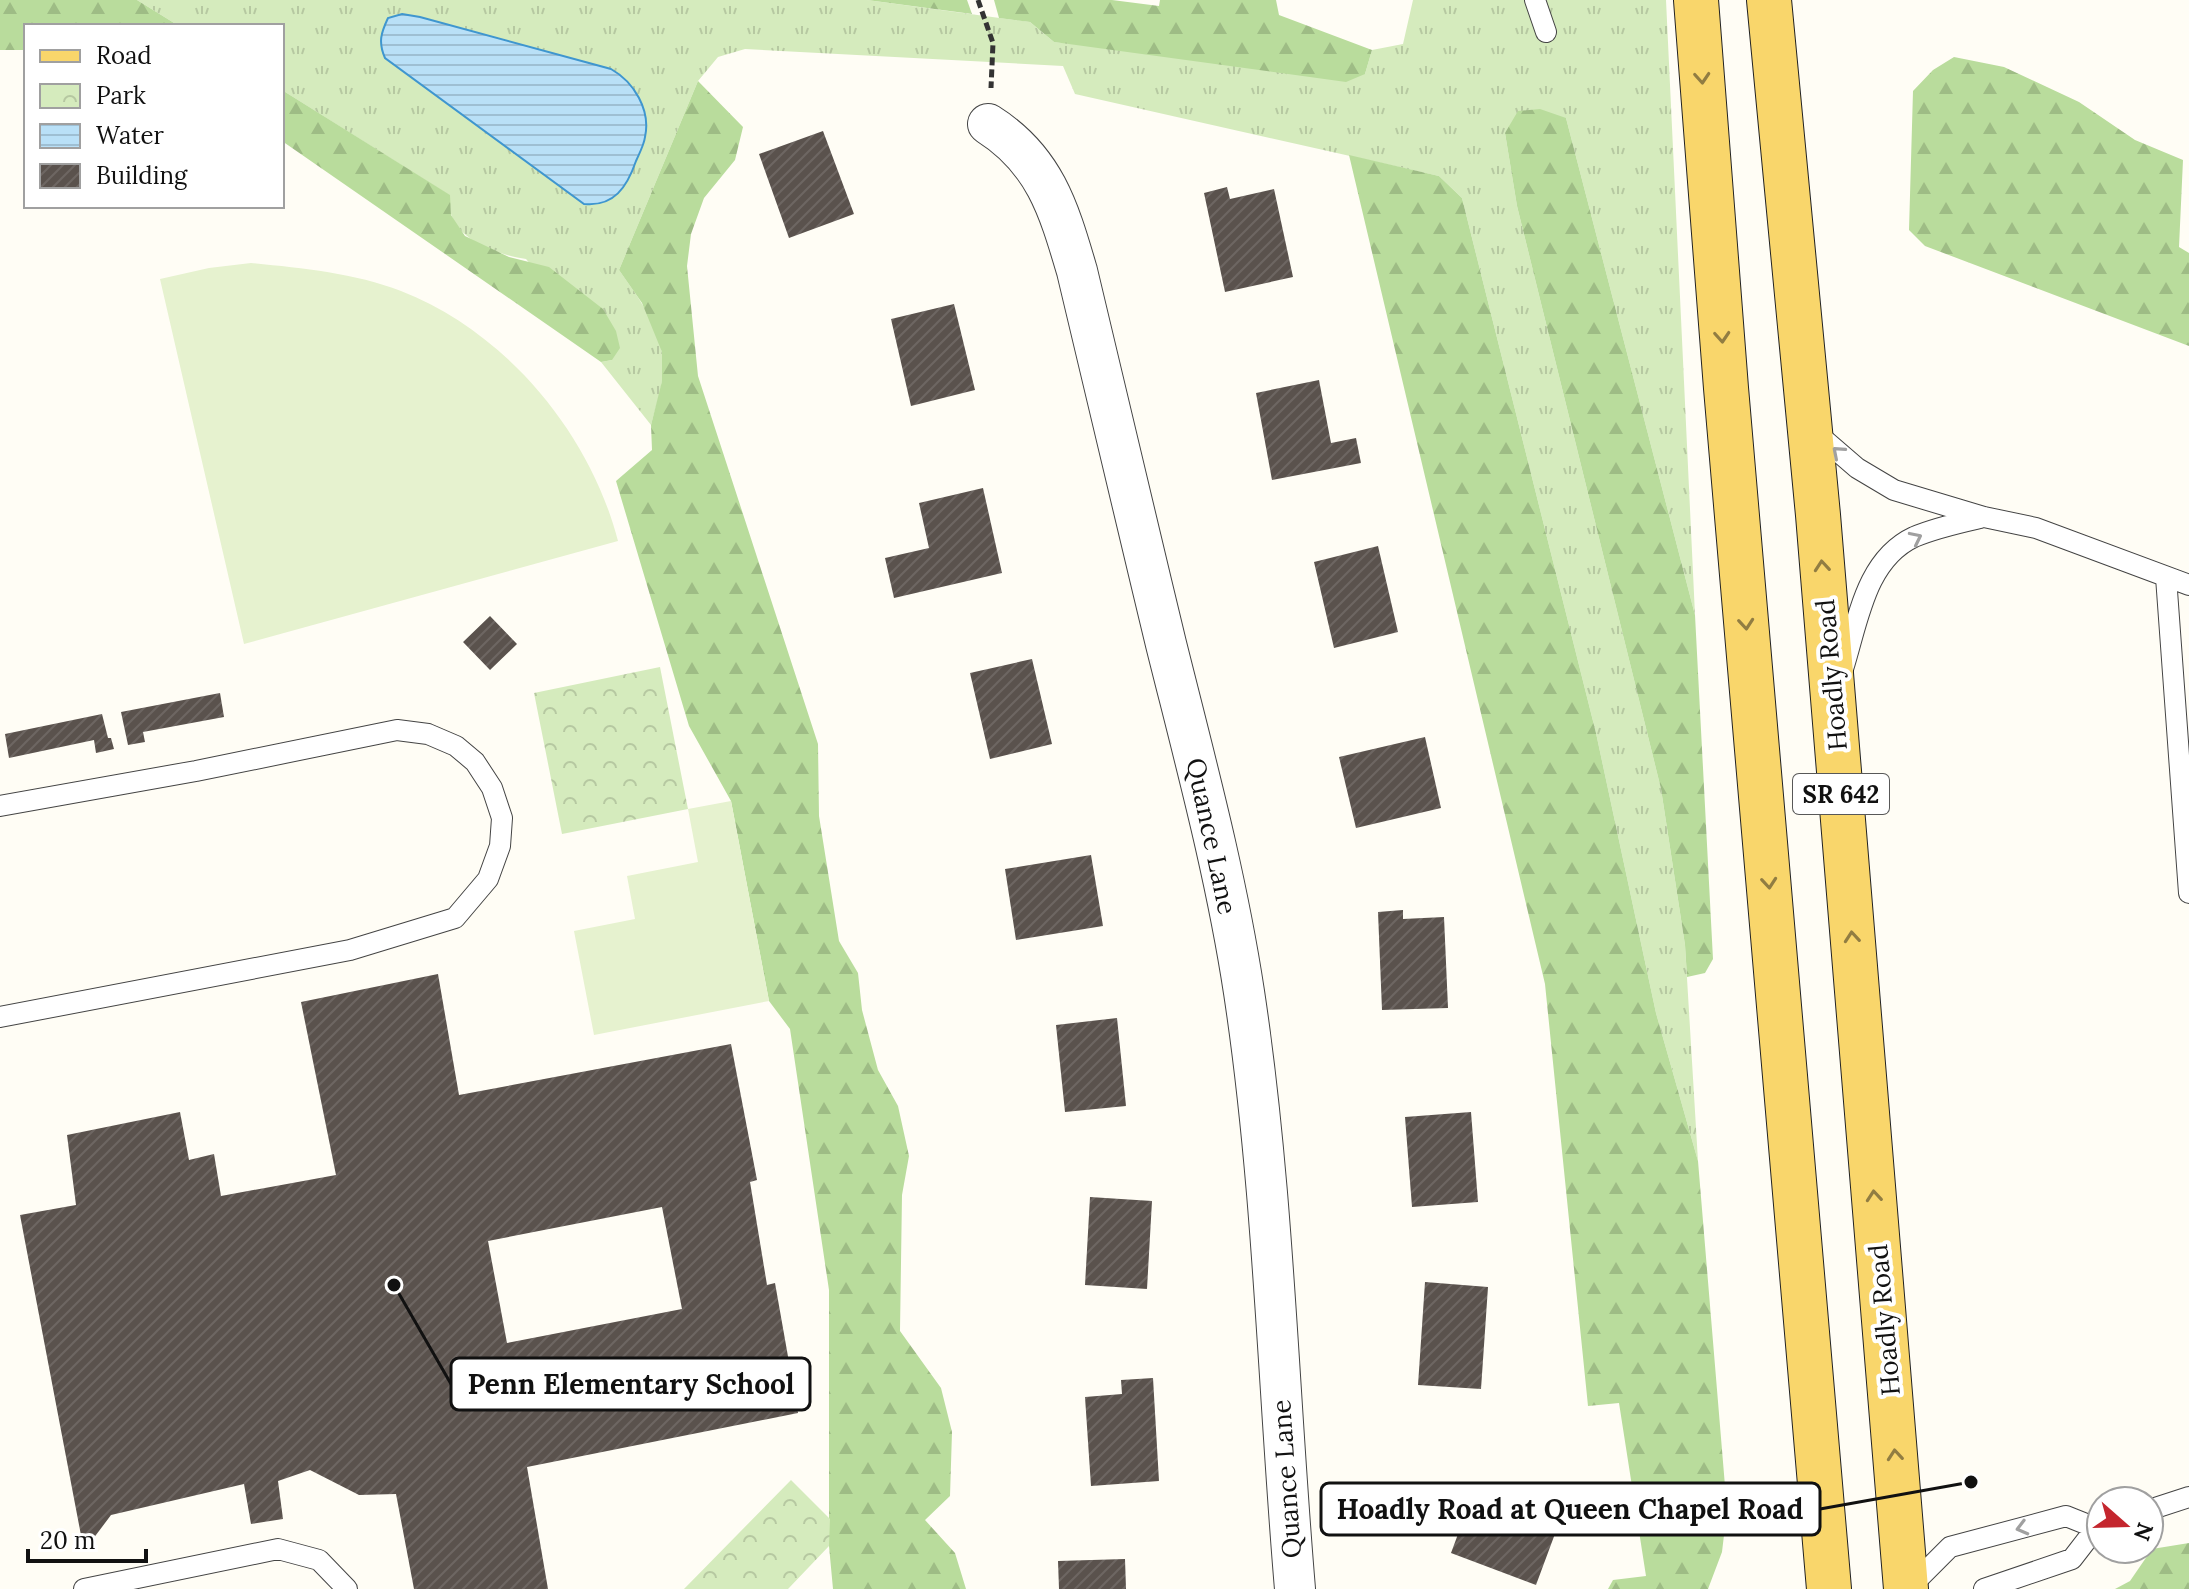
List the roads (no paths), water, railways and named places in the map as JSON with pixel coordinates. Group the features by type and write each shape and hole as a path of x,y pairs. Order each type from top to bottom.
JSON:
{"main road":[{"name":"SR 642","path":"1696,0 1726,388 1829,1589"},
{"name":"Hoadly Road","path":"1769,0 1833,701 1907,1589"}],"street":[{"name":"Quance Lane","path":"988,124 1012,139 1027,155 1044,179 1062,220 1207,802 1244,990 1264,1149 1295,1589"}],"lane":[{"path":"1535,0 1546,32"},
{"path":"1809,427 1857,468 1894,490 1984,517 2036,528 2189,585"},
{"path":"1833,701 1873,578 1882,561 1895,548 1912,538 1984,517"},
{"path":"2166,577 2189,893"},
{"path":"0,806 196,771 397,730 428,734 456,746 475,762 492,788 502,818 500,846 488,879 455,918 350,950 0,1017"},
{"path":"2165,1505 2189,1497"},
{"path":"1907,1589 1950,1547 2066,1516 2085,1522"},
{"path":"1984,1589 2072,1559 2085,1544"},
{"path":"84,1589 278,1549 319,1560 347,1589"}],"water":[{"path":"402,14 611,69 627,81 643,107 646,127 643,146 624,187 604,202 584,204 385,58 381,42 384,28 388,18"}],"place":[{"name":"Penn Elementary School","path":"394,1285"},
{"name":"Hoadly Road at Queen Chapel Road","path":"1971,1482"}]}
